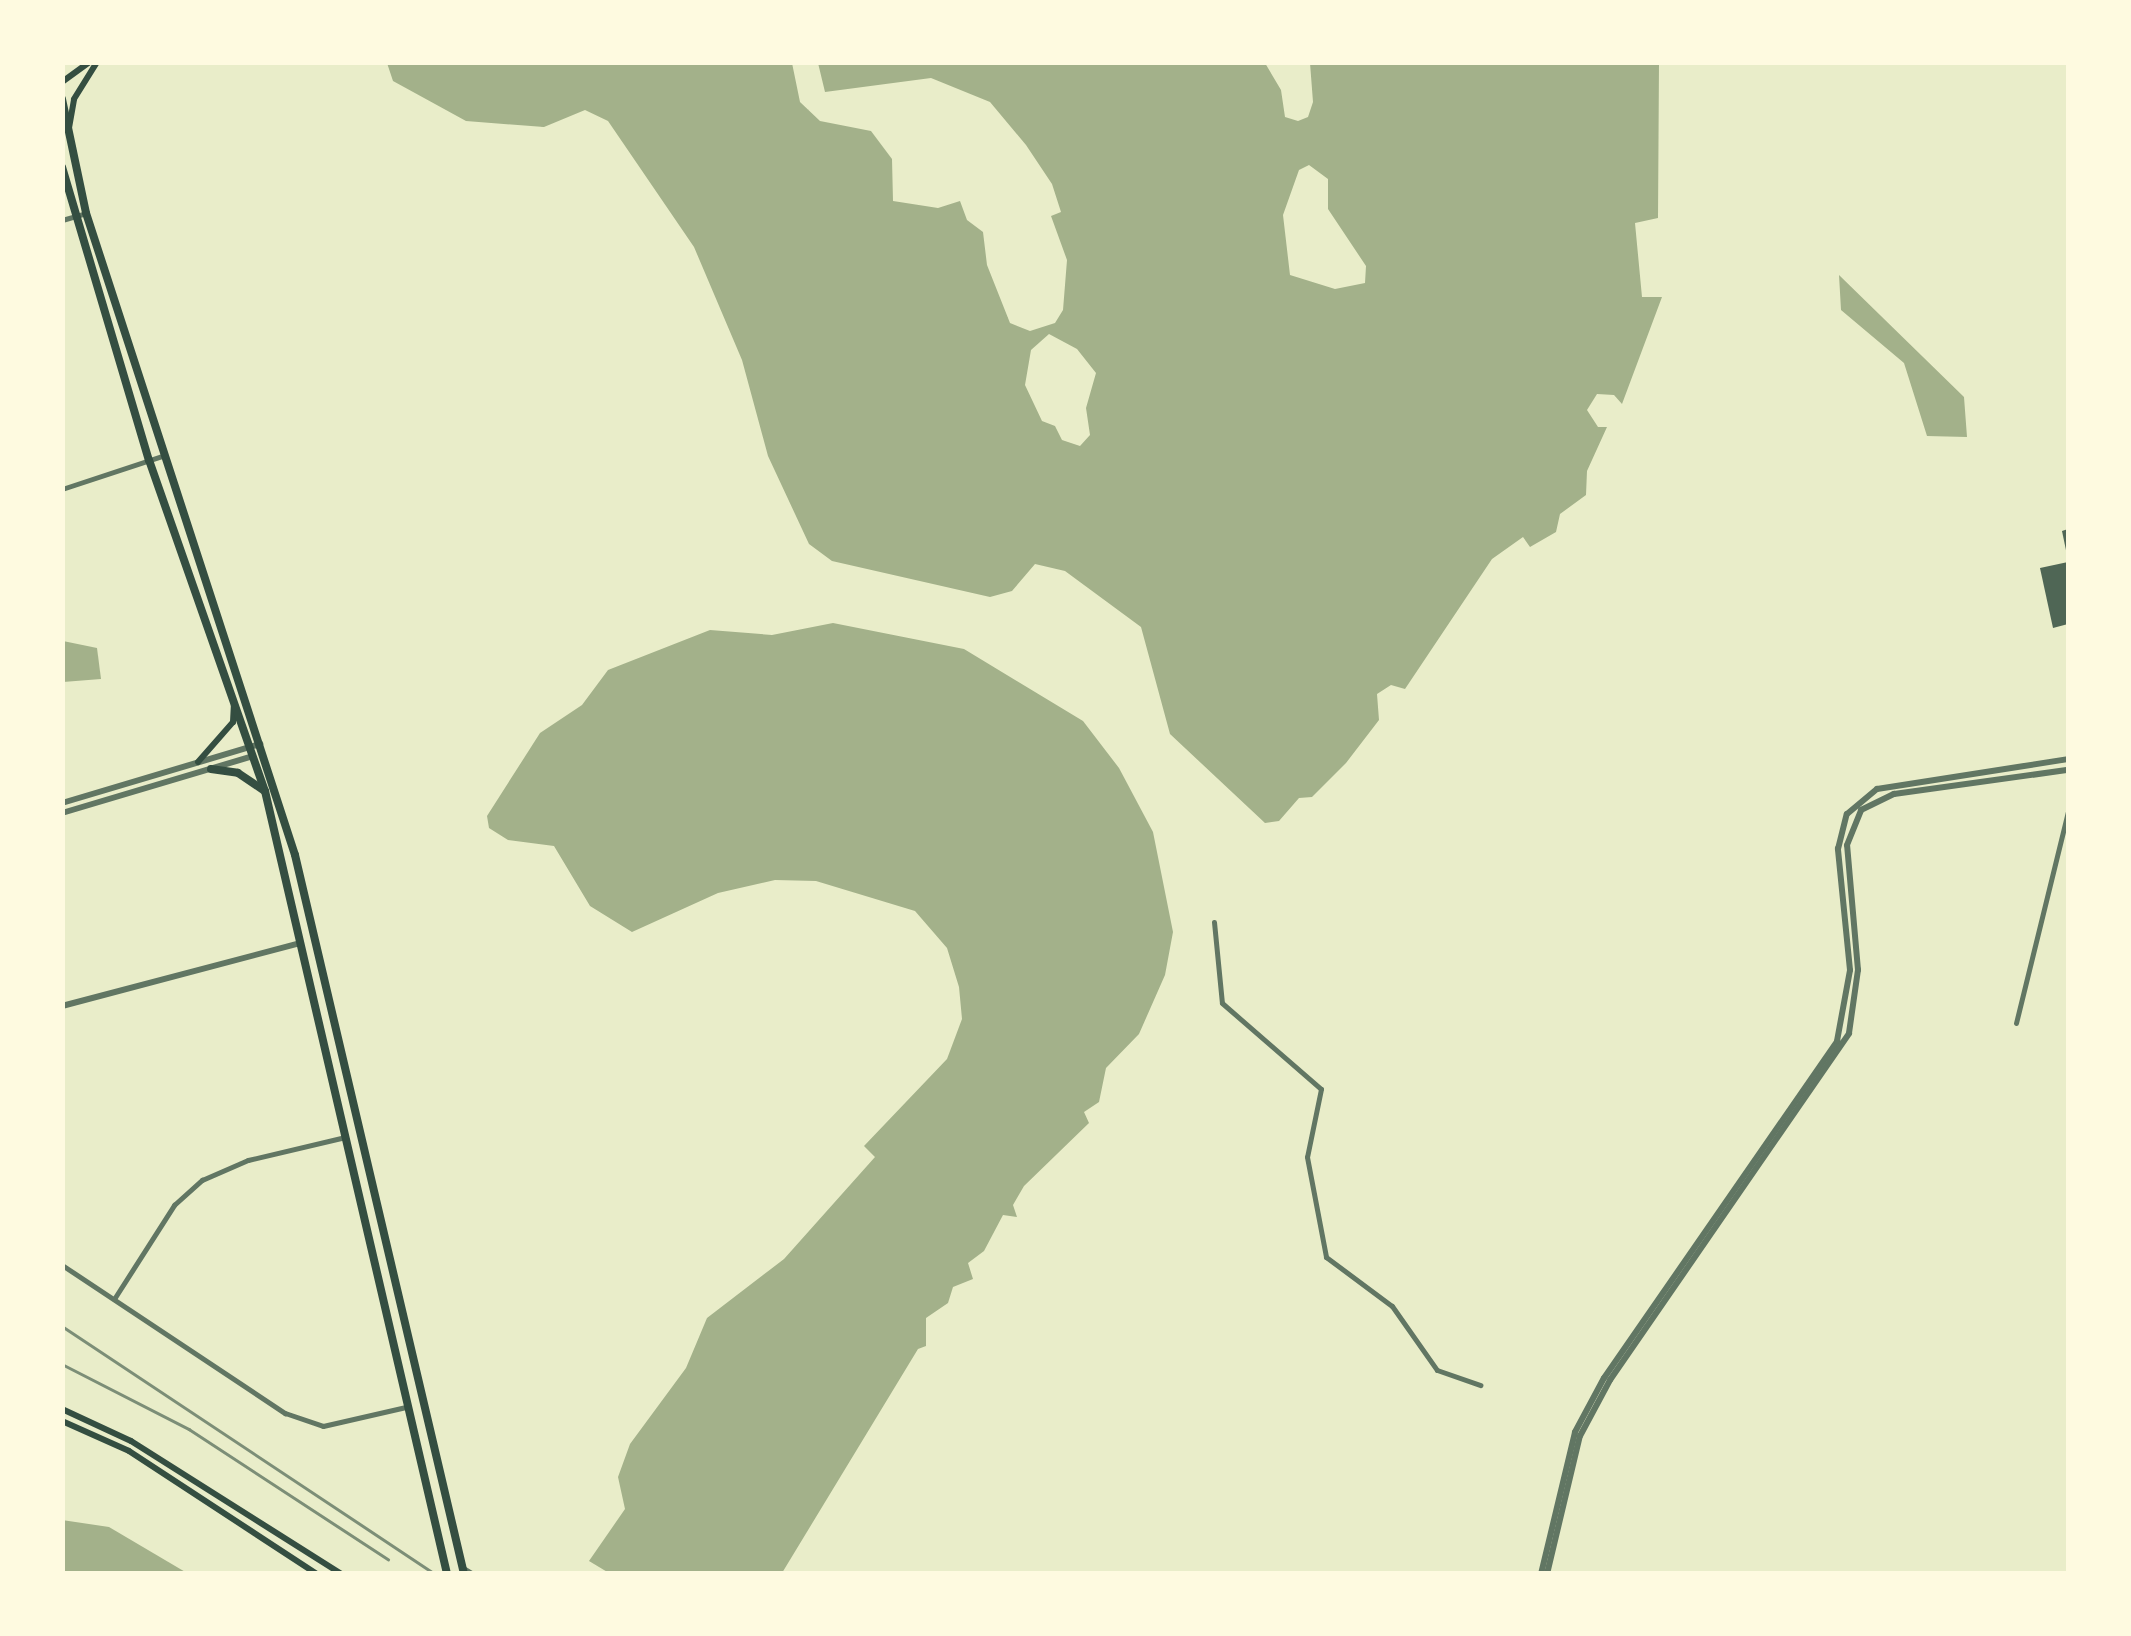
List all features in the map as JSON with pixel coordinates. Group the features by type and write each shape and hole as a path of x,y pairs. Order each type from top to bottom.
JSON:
{"main road":[{"path":"62,82 93,62"},
{"path":"68,134 74,99 93,62"},
{"path":"62,99 86,214 257,749 295,855 464,1570"},
{"path":"62,167 148,460 257,749 406,1407 448,1574"},
{"path":"198,762 233,722 235,698"},
{"path":"211,768 238,774 265,791"},
{"path":"62,1410 131,1442 341,1574"},
{"path":"62,1421 129,1451 317,1574"}],"street":[{"path":"62,220 86,214"},
{"path":"62,489 162,456"},
{"path":"62,803 198,762 257,749"},
{"path":"62,813 211,768 257,749"},
{"path":"1544,1574 1576,1432 1604,1378 1837,1041 1850,970 1838,842 1847,814 1877,789 2068,759"},
{"path":"1544,1574 1580,1436 1610,1380 1848,1033 1858,970 1847,844 1861,810 1894,794 2068,770"},
{"path":"2016,1023 2068,810"},
{"path":"1214,922 1222,1003 1321,1089 1307,1157 1326,1257 1392,1306 1437,1370 1480,1384"},
{"path":"62,1006 302,943"},
{"path":"114,1299 174,1205 202,1180 248,1160 344,1137"},
{"path":"62,1265 286,1413 322,1426 406,1407"},
{"path":"464,1570 473,1574"}],"shaded area":[{"path":"387,63 792,63 800,102 820,121 871,131 892,159 893,201 938,208 960,201 967,220 983,232 987,265 1010,323 1030,331 1055,323 1063,310 1067,260 1051,216 1061,212 1052,184 1026,145 990,102 931,78 825,92 818,63 1265,63 1281,90 1285,117 1298,121 1308,117 1313,102 1310,63 1659,63 1658,218 1635,223 1642,297 1662,297 1622,404 1614,395 1597,394 1587,410 1598,427 1607,427 1587,471 1586,495 1560,514 1556,532 1530,547 1523,537 1492,559 1405,689 1391,685 1377,694 1379,720 1346,763 1312,797 1299,798 1279,821 1265,823 1170,734 1141,627 1065,571 1035,564 1012,591 990,597 832,561 809,544 768,456 742,360 694,247 608,121 585,110 544,127 466,121 393,81","holes":["1309,165 1328,179 1328,209 1366,266 1365,283 1335,289 1290,275 1283,215 1299,170","1049,334 1077,349 1096,373 1086,408 1090,435 1080,446 1062,440 1055,426 1042,421 1025,385 1031,350"]},
{"path":"1839,275 1964,397 1967,437 1927,436 1904,363 1841,310"},
{"path":"833,623 964,649 1083,721 1119,768 1153,832 1173,932 1165,975 1139,1034 1106,1068 1099,1102 1084,1112 1089,1123 1024,1186 1013,1205 1017,1217 1003,1215 984,1251 968,1263 973,1279 953,1287 948,1303 926,1318 926,1346 918,1349 782,1573 609,1573 589,1561 625,1509 618,1477 630,1444 686,1368 707,1318 784,1259 875,1157 864,1146 947,1059 962,1019 959,987 947,948 915,911 816,881 775,880 718,893 632,932 590,906 554,846 508,840 489,828 487,816 540,733 582,705 608,670 710,630 772,635"},
{"path":"63,641 97,648 101,679 63,682"},
{"path":"62,1520 109,1527 187,1573 63,1573"}],"building":[{"path":"2068,529 2068,555 2067,555 2062,531"},
{"path":"2068,562 2068,624 2053,628 2040,568"}],"railway":[{"path":"62,1326 435,1574"},
{"path":"62,1364 189,1429 388,1559"}]}
